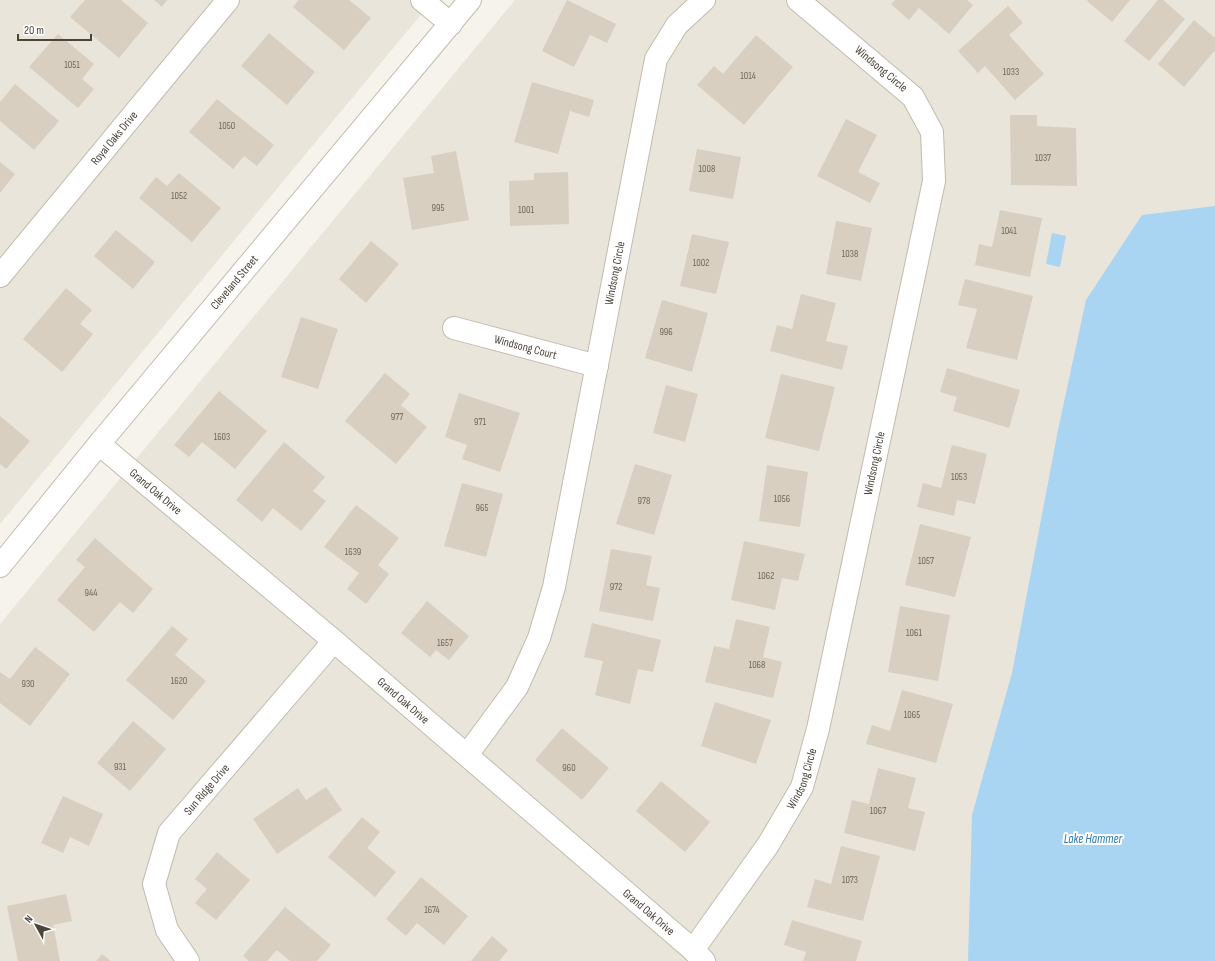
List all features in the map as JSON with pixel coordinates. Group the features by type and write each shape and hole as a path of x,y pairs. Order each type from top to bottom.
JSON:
{"street":[{"name":"Royal Oaks Drive","path":"0,276 228,0"},
{"path":"422,0 450,24"},
{"name":"Cleveland Street","path":"0,566 99,444 470,0"},
{"name":"Windsong Circle","path":"467,755 517,687 539,638 554,586 656,59 677,25 704,0"},
{"name":"Windsong Circle","path":"698,955 768,846 802,787 818,729 934,181 932,132 913,97 798,0"},
{"name":"Windsong Court","path":"454,328 597,366"},
{"name":"Grand Oak Drive","path":"99,444 334,641 698,955"},
{"name":"Sun Ridge Drive","path":"188,961 167,930 154,884 169,833 334,641"}],"shaded area":[{"path":"0,0 433,0 0,524"},
{"path":"515,0 1215,0 1215,961 0,961 0,624"}],"water":[{"name":"Lake Hammer","path":"1215,206 1215,961 968,961 972,815 1012,673 1058,430 1086,300 1142,215"},
{"path":"1052,233 1066,236 1060,267 1046,264"}],"building":[{"path":"85,0 121,0 148,23 119,58 70,17"},
{"path":"154,0 167,0 162,7"},
{"path":"299,0 349,0 371,18 344,50 293,7"},
{"path":"567,0 616,24 607,43 590,35 574,67 542,51"},
{"path":"895,0 967,0 973,5 949,34 919,8 909,20 891,4"},
{"path":"1130,0 1112,22 1087,1"},
{"path":"1158,0 1163,0 1185,19 1149,61 1124,41"},
{"path":"1008,6 1023,23 1009,35 1044,74 1015,100 985,66 978,73 958,51"},
{"path":"1194,20 1215,38 1215,50 1184,87 1158,64"},
{"path":"269,33 315,72 287,105 241,66"},
{"path":"58,34 94,64 82,79 94,89 78,108 29,67"},
{"path":"756,35 793,67 744,125 697,85 714,66 723,74"},
{"path":"532,82 594,100 589,117 570,111 558,154 514,142"},
{"path":"15,84 59,121 34,150 0,121 0,102"},
{"path":"217,99 274,145 257,166 244,156 233,169 189,132"},
{"path":"1010,115 1037,115 1037,126 1076,128 1077,186 1011,185"},
{"path":"846,119 877,135 858,172 880,183 870,203 817,176"},
{"path":"697,149 741,157 733,199 689,191"},
{"path":"456,151 469,220 412,230 403,178 434,173 431,156"},
{"path":"0,162 15,174 0,193"},
{"path":"568,172 569,224 510,226 509,181 534,180 534,173"},
{"path":"179,173 221,208 192,242 139,198 156,177 167,186"},
{"path":"1000,210 1042,218 1030,277 975,265 979,244 992,247"},
{"path":"836,221 872,228 861,281 826,274"},
{"path":"116,230 155,262 133,289 94,256"},
{"path":"692,234 729,242 716,294 680,286"},
{"path":"371,241 399,264 366,303 339,279"},
{"path":"965,279 1033,296 1017,360 966,348 977,309 958,305"},
{"path":"66,288 92,310 80,324 93,334 62,372 23,339"},
{"path":"801,294 836,303 826,341 848,346 842,370 770,351 777,325 792,329"},
{"path":"662,300 708,313 692,372 645,358"},
{"path":"301,317 338,329 318,389 281,377"},
{"path":"947,368 1020,390 1009,428 953,411 957,397 940,392"},
{"path":"385,373 410,394 401,405 427,427 396,464 345,421"},
{"path":"781,374 835,387 819,451 765,438"},
{"path":"666,385 698,394 685,442 653,433"},
{"path":"219,391 267,431 235,469 202,442 189,457 174,445"},
{"path":"459,393 520,413 500,472 462,459 467,445 445,437"},
{"path":"0,416 30,441 6,469 0,464"},
{"path":"284,442 325,477 313,491 326,501 301,531 273,508 262,522 236,500"},
{"path":"952,445 987,454 975,504 957,500 954,516 917,507 923,483 941,488"},
{"path":"635,464 672,475 654,535 616,524"},
{"path":"767,465 808,472 800,527 759,521"},
{"path":"462,483 503,494 486,557 444,546"},
{"path":"356,505 399,538 378,565 389,574 366,604 347,589 359,573 324,547"},
{"path":"920,524 971,537 955,597 905,585"},
{"path":"95,538 153,589 133,613 120,602 94,632 57,600 85,567 76,560"},
{"path":"744,541 805,554 798,581 782,578 775,610 731,600"},
{"path":"611,549 652,556 646,585 660,588 653,621 599,611"},
{"path":"427,601 469,636 449,660 436,650 430,657 401,633"},
{"path":"900,606 950,615 938,681 888,672"},
{"path":"736,619 770,627 763,657 782,662 773,698 705,682 714,646 729,649"},
{"path":"592,623 661,640 653,672 638,669 630,704 595,695 603,661 584,657"},
{"path":"172,626 188,639 175,655 206,681 173,720 126,680"},
{"path":"35,647 70,674 30,726 0,703 0,672 10,679"},
{"path":"902,690 953,704 936,763 866,744 872,725 890,731"},
{"path":"715,702 771,720 756,764 701,746"},
{"path":"133,721 166,749 130,791 97,763"},
{"path":"562,728 609,768 582,800 535,760"},
{"path":"878,768 916,778 908,808 925,812 915,851 844,833 852,800 869,804"},
{"path":"661,781 710,822 685,852 636,811"},
{"path":"326,787 342,810 277,854 253,819 298,788 306,800"},
{"path":"63,796 103,814 89,846 70,837 63,853 41,843"},
{"path":"362,817 380,832 367,848 396,872 375,897 328,857"},
{"path":"841,846 880,856 863,921 807,907 815,879 831,884"},
{"path":"217,852 250,880 216,920 195,903 207,889 195,879"},
{"path":"421,877 468,916 444,945 417,923 406,936 386,919"},
{"path":"66,894 72,921 53,925 60,961 18,961 7,906"},
{"path":"285,907 331,945 317,961 290,961 277,950 267,961 249,961 243,956"},
{"path":"792,920 862,941 856,961 803,961 806,952 784,945"},
{"path":"492,936 508,950 499,961 471,961"},
{"path":"102,954 111,961 96,961"}]}
